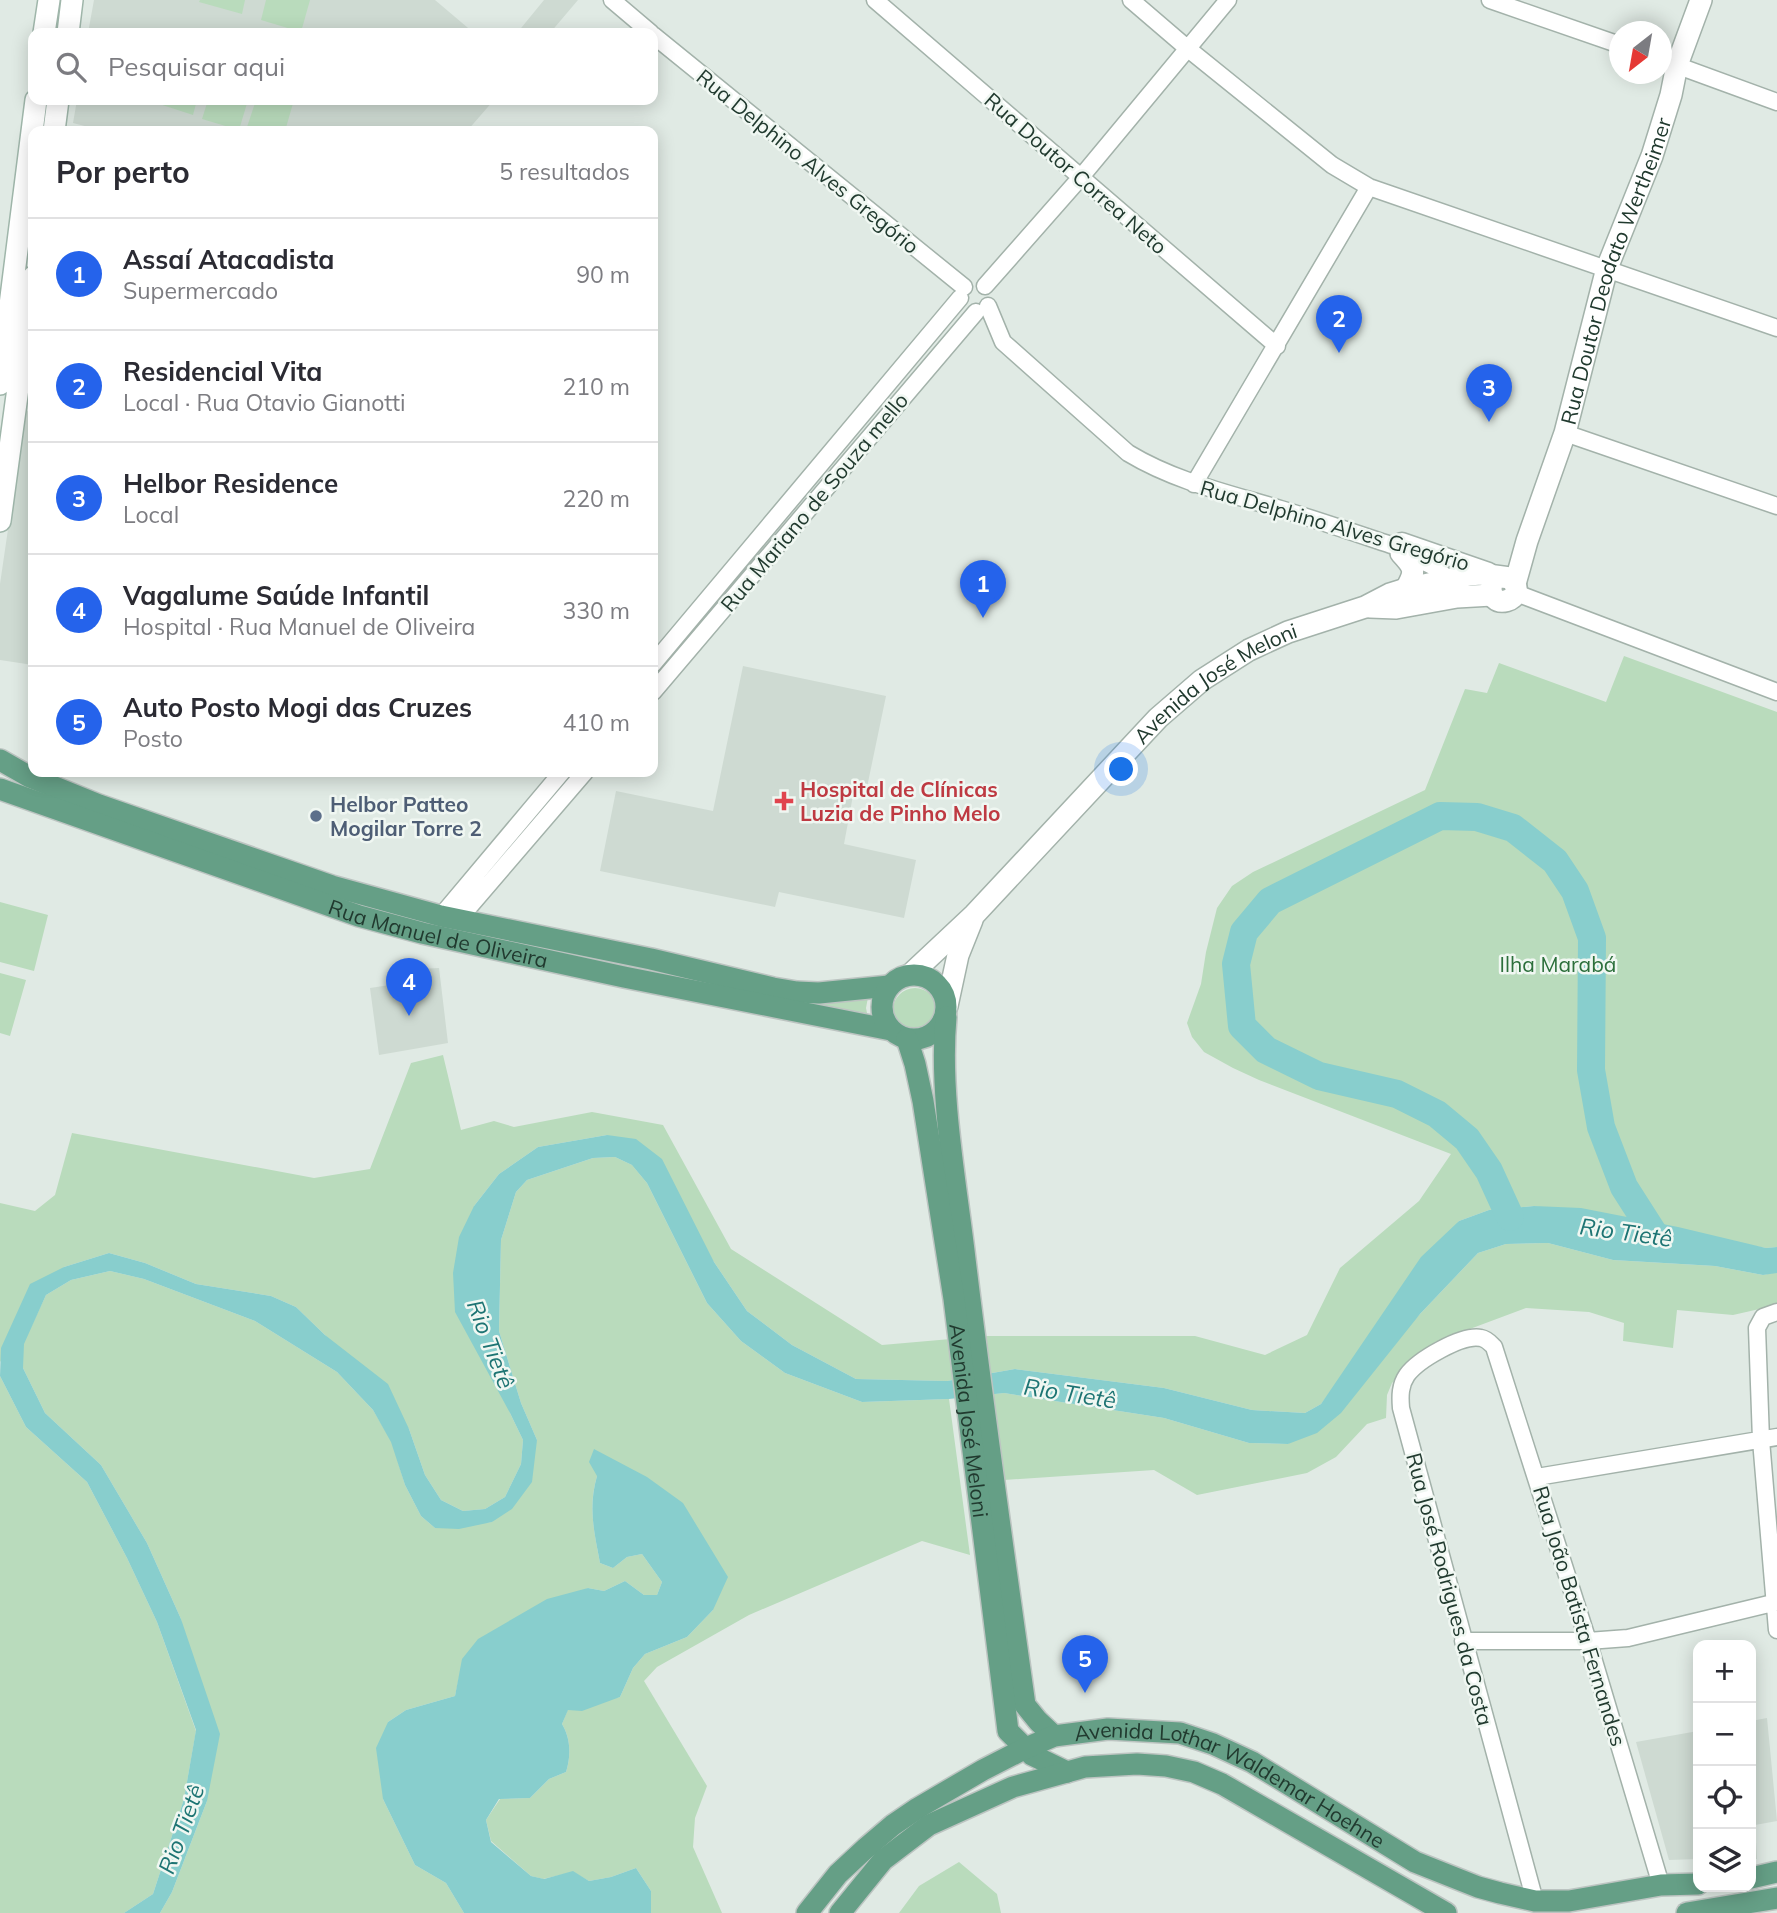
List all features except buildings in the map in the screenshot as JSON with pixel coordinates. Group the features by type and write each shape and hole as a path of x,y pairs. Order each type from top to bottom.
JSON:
{"main road":[{"name":"Rua Manuel de Oliveira","path":"0,760 28,776"},
{"name":"Rua Manuel de Oliveira","path":"30,777 123,814 332,886 449,918 797,992 819,993 889,986"},
{"name":"Rua Manuel de Oliveira","path":"0,789 318,903 384,923 899,1035"},
{"path":"910,975 931,979 945,995 946,1012 942,1026 935,1033 917,1040 899,1035 886,1023 882,1004 889,986 910,975"},
{"name":"Avenida José Meloni","path":"946,1012 944,1058 962,1300 979,1431 1008,1731 1031,1755 1067,1772"},
{"name":"Avenida José Meloni","path":"899,1035 915,1064 962,1300"},
{"name":"Avenida José Meloni","path":"979,1431 1025,1705 1054,1736"},
{"name":"Avenida Lothar Waldemar Hoehne","path":"807,1913 838,1874 893,1825 918,1808 1024,1749 1054,1736 1088,1730 1180,1733 1213,1744 1252,1762 1415,1862 1478,1886 1535,1901 1569,1901 1661,1885 1693,1884"},
{"name":"Avenida Lothar Waldemar Hoehne","path":"839,1913 883,1860 929,1825 1013,1787 1086,1767 1137,1764 1194,1772 1222,1784 1446,1913"},
{"path":"1756,1877 1777,1872"},
{"path":"1687,1913 1777,1898"}],"street":[{"path":"45,28 49,0"},
{"path":"69,28 72,0"},
{"name":"Rua Delphino Alves Gregório","path":"612,0 645,28"},
{"name":"Rua Doutor Correa Neto","path":"875,0 1277,346"},
{"path":"1131,0 1332,165 1369,187 1777,328"},
{"path":"985,286 1081,177 1228,0"},
{"path":"1490,0 1520,6 1609,42"},
{"name":"Rua Doutor Deodato Wertheimer","path":"1672,57 1701,0"},
{"name":"Rua Delphino Alves Gregório","path":"658,39 962,292"},
{"path":"1672,64 1777,102"},
{"name":"Rua Doutor Deodato Wertheimer","path":"1505,583 1527,541 1565,433 1607,268 1653,156 1671,95 1670,84"},
{"path":"33,126 35,105"},
{"path":"55,126 57,105"},
{"path":"0,384 28,163"},
{"path":"1194,484 1369,187"},
{"path":"974,282 985,286 990,295 982,309 965,308 962,292 974,282"},
{"name":"Rua Mariano de Souza mello","path":"658,658 962,292"},
{"name":"Rua Delphino Alves Gregório","path":"982,309 1003,342 1128,453 1147,465 1194,484 1297,514 1396,549 1402,541 1777,692"},
{"name":"Rua Mariano de Souza mello","path":"658,686 982,309"},
{"path":"0,521 28,314"},
{"path":"1565,433 1777,506"},
{"path":"1396,549 1437,568 1453,588"},
{"path":"1396,549 1414,570 1413,578 1406,589"},
{"path":"1365,607 1396,608 1453,588 1475,574 1505,583"},
{"path":"1365,607 1406,589 1453,588"},
{"name":"Avenida José Meloni","path":"910,975 974,915 1158,718 1202,680 1250,650 1288,632 1365,607"},
{"path":"449,918 558,777"},
{"path":"449,918 580,777"},
{"name":"Avenida José Meloni","path":"946,1012 958,955 974,915"},
{"path":"1772,1313 1760,1320 1757,1328 1769,1439 1777,1630"},
{"name":"Rua José Rodrigues da Costa","path":"1494,1347 1481,1338 1472,1338 1429,1356 1408,1374 1402,1384 1400,1396 1463,1641 1535,1901"},
{"name":"Rua João Batista Fernandes","path":"1494,1347 1588,1641 1661,1885"},
{"path":"1537,1478 1769,1439"},
{"path":"1463,1641 1588,1641 1628,1638 1775,1602"}],"shaded area":[{"path":"94,0 435,0 468,28 89,28"},
{"path":"544,0 578,0 554,28 521,28"},
{"path":"76,105 490,105 471,126 85,126 73,123"},
{"path":"28,410 28,664 0,660 0,584 25,413"},
{"name":"Hospital de Clínicas Luzia de Pinho Melo","path":"743,666 886,696 866,792 854,790 844,844 916,860 904,918 779,892 775,907 600,871 616,791 713,811"},
{"path":"439,968 448,1043 379,1055 370,988 416,981 419,969"},
{"path":"1767,1718 1777,1821 1756,1825 1756,1766 1756,1720"},
{"path":"1693,1732 1693,1859 1669,1860 1636,1742"}],"green space":[{"path":"245,0 242,14 199,2"},
{"path":"266,0 310,0 302,28 288,28 261,20"},
{"path":"162,105 196,105 193,115"},
{"path":"206,105 246,105 240,126 226,126 202,119"},
{"path":"254,105 293,105 286,126 247,126"},
{"name":"Ilha Marabá","path":"1624,656 1777,712 1777,1247 1766,1248 1534,1206 1489,1210 1459,1221 1321,1404 1305,1413 1252,1410 1164,1388 1015,1369 947,1381 856,1379 792,1345 747,1311 714,1262 607,1135 538,1147 499,1174 474,1206 510,1413 523,1440 521,1464 505,1497 485,1509 463,1511 441,1500 425,1475 409,1429 325,1335 296,1307 271,1296 196,1284 145,1263 109,1253 64,1267 0,1362 0,1203 35,1211 55,1195 72,1133 314,1178 370,1169 411,1063 443,1055 461,1130 494,1121 514,1127 592,1112 663,1125 731,1249 882,1345 985,1336 1195,1336 1265,1355 1307,1335 1340,1268 1419,1201 1451,1154 1259,1080 1204,1052 1192,1037 1187,1023 1201,984 1217,908 1232,886 1253,872 1425,790 1465,689 1487,693 1499,663 1606,702"},
{"path":"0,902 48,915 34,971 0,962"},
{"path":"0,973 26,980 10,1036 0,1033"},
{"path":"915,988 930,995 937,1010 930,1025 915,1032 900,1025 893,1010 900,995"},
{"path":"869,992 866,1008 868,1018 805,1005 804,1000"},
{"path":"615,1157 632,1165 647,1183 707,1303 741,1341 785,1373 862,1402 949,1399 970,1555 922,1541 749,1615 657,1667 644,1681 707,1786 695,1818 693,1847 722,1913 651,1913 651,1891 636,1868 589,1881 573,1872 543,1879 531,1876 491,1841 486,1820 500,1799 530,1798 549,1779 566,1772 569,1748 562,1724 568,1709 620,1697 633,1668 645,1654 687,1637 713,1610 597,1476 592,1509 600,1563 613,1568 627,1557 642,1554 662,1582 657,1595 644,1595 625,1581 604,1591 588,1588 463,1659 455,1696 406,1710 388,1722 383,1799 415,1865 446,1883 464,1913 160,1913 172,1892 207,1801 181,1619 147,1543 101,1465 45,1413 23,1368 23,1344 46,1295 71,1280 110,1271 144,1279 255,1321 337,1372 373,1410 392,1442 405,1485 421,1516 435,1528 492,1522 537,1440 521,1403 499,1331 501,1240 516,1192 527,1180 593,1158"},
{"path":"1548,1243 1613,1260 1715,1266 1763,1275 1777,1272 1777,1305 1733,1315 1677,1310 1673,1348 1623,1341 1624,1323 1589,1312 1526,1308 1435,1342 1392,1383 1387,1395 1386,1418 1367,1424 1336,1457 1307,1473 1197,1495 1154,1470 1004,1480 992,1394 1004,1393 1164,1418 1249,1443 1288,1444 1478,1253 1506,1244"},
{"path":"0,1376 26,1427 87,1482 157,1622 196,1731 184,1799 153,1894 124,1913 0,1913"},
{"path":"959,1862 997,1894 1001,1913 899,1913 919,1886"}],"water":[{"name":"Rio Tietê","path":"607,1135 636,1139 662,1159 714,1262 747,1311 792,1345 856,1379 947,1381 1015,1369 1164,1388 1252,1410 1305,1413 1321,1404 1421,1257 1459,1221 1489,1210 1534,1206 1581,1208 1766,1248 1777,1247 1777,1273 1763,1275 1715,1266 1613,1260 1548,1243 1506,1244 1478,1253 1420,1314 1341,1413 1317,1433 1288,1444 1249,1443 1164,1418 1004,1393 949,1399 862,1402 785,1373 741,1341 707,1303 647,1183 632,1165 615,1157 593,1158 527,1180 516,1192 501,1240 499,1331 521,1403 537,1440 532,1482 512,1509 492,1522 459,1529 435,1528 421,1516 405,1485 391,1442 373,1410 337,1372 255,1321 144,1279 110,1271 71,1280 46,1295 24,1344 23,1368 45,1413 101,1465 147,1543 181,1619 220,1734 207,1801 172,1892 160,1913 124,1913 153,1894 184,1799 196,1730 157,1622 87,1482 26,1427 0,1376 1,1348 30,1284 64,1267 109,1253 145,1263 196,1284 271,1296 296,1307 325,1335 388,1384 409,1429 425,1475 441,1500 463,1511 485,1509 505,1497 521,1464 523,1440 455,1312 453,1273 459,1237 474,1206 499,1174 538,1147"},
{"path":"594,1449 647,1477 683,1503 728,1577 713,1610 687,1637 645,1654 633,1668 620,1697 582,1711 568,1710 562,1724 569,1748 566,1772 549,1779 530,1798 499,1799 486,1820 491,1842 531,1876 544,1879 573,1871 589,1881 636,1868 651,1891 651,1913 464,1913 446,1883 415,1865 383,1799 376,1748 388,1722 406,1710 455,1696 462,1659 478,1639 547,1599 588,1588 604,1591 625,1581 644,1595 657,1595 662,1582 642,1554 627,1557 613,1568 600,1563 592,1509 597,1476 589,1462"}],"waterway":[{"name":"Rio Tietê","path":"1510,1217 1489,1171 1467,1139 1437,1114 1397,1094 1319,1076 1266,1050 1242,1026 1236,964 1244,932 1270,901 1440,816 1477,817 1513,828 1555,861 1575,891 1592,938 1591,1070 1601,1127 1624,1187 1654,1234"}],"place":[{"name":"Residencial Vita","path":"1339,353"},
{"name":"Helbor Residence","path":"1489,422"},
{"name":"Assaí Atacadista","path":"983,618"},
{"name":"Hospital de Clínicas Luzia de Pinho Melo","path":"784,801"},
{"name":"Helbor Patteo Mogilar Torre 2","path":"316,816"},
{"name":"Vagalume Saúde Infantil","path":"409,1016"},
{"name":"Auto Posto Mogi das Cruzes","path":"1085,1693"}]}
